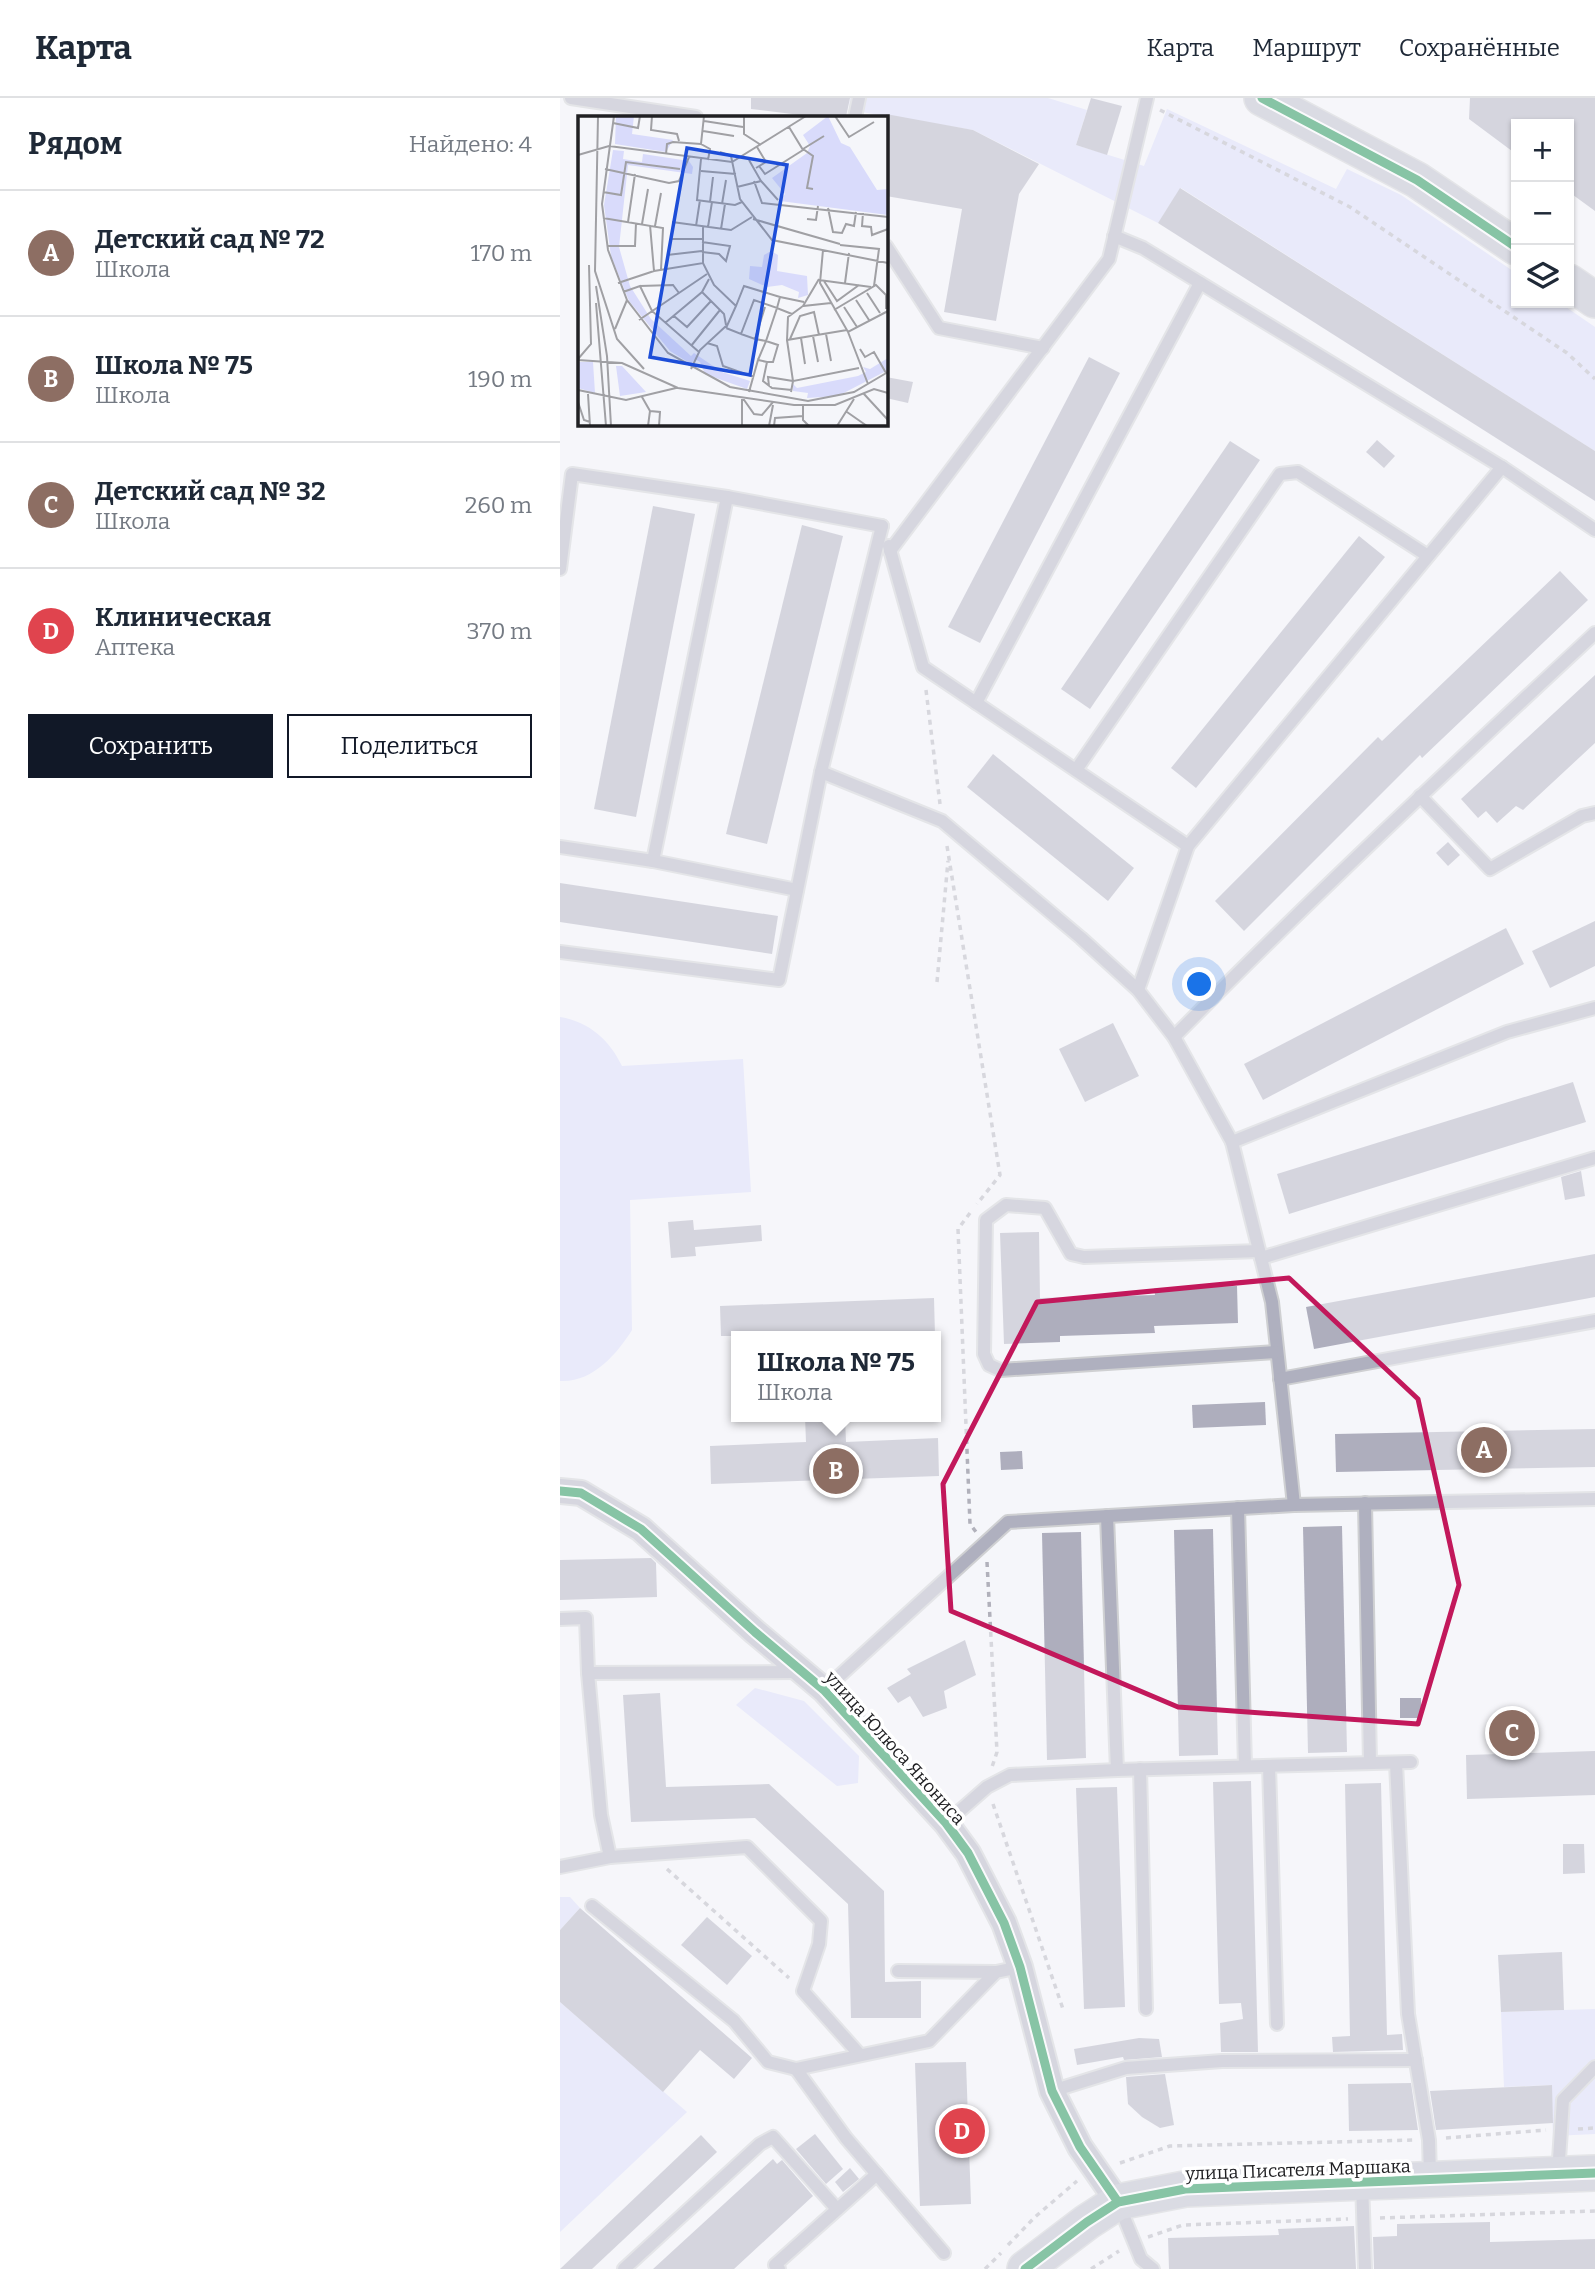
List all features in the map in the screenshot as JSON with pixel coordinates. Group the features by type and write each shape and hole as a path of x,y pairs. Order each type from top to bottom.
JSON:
{"street":[{"path":"1262,98 1418,180 1513,245"},
{"path":"1574,285 1595,300"},
{"name":"улица Юлюса Янониса","path":"560,1491 581,1493 641,1529 824,1689 946,1824 968,1853 1004,1923 1020,1966 1052,2091 1080,2147 1118,2202"},
{"name":"улица Писателя Маршака","path":"1026,2269 1118,2202 1185,2189 1595,2173"}],"lane":[{"path":"570,98 689,116"},
{"path":"855,116 859,98"},
{"path":"890,551 1109,259 1146,100"},
{"path":"1114,236 1143,248 1502,467 1595,530"},
{"path":"887,248 939,328 1043,348"},
{"path":"976,703 1200,283"},
{"path":"1138,990 1188,846 1502,467"},
{"path":"1076,770 1280,474 1298,472 1428,556"},
{"path":"560,569 566,473 727,497 882,526"},
{"path":"653,861 727,497"},
{"path":"882,526 923,667 1188,846"},
{"path":"560,952 779,981 821,772 882,526"},
{"path":"1174,1037 1271,939 1420,796 1595,633"},
{"path":"821,772 942,821 1081,938 1138,990 1174,1037 1231,1142 1260,1254 1272,1302 1294,1504"},
{"path":"1420,796 1490,869 1583,816 1595,813"},
{"path":"560,847 653,861 797,890"},
{"path":"1231,1142 1507,1032 1595,1008"},
{"path":"1278,1352 1000,1370 989,1365 984,1354 986,1220 1006,1205 1045,1208 1071,1254 1084,1257 1260,1254 1595,1158"},
{"path":"1280,1379 1595,1321"},
{"path":"824,1689 1008,1522 1294,1504 1595,1499"},
{"path":"1366,1503 1370,1763"},
{"path":"1238,1508 1245,1766"},
{"path":"1107,1516 1117,1770"},
{"path":"560,1619 586,1618 588,1673 601,1815 610,1857"},
{"path":"588,1673 803,1672"},
{"path":"946,1824 987,1787 1010,1775 1411,1762"},
{"path":"1396,1763 1408,2014 1429,2140 1430,2180"},
{"path":"1269,1766 1277,2024"},
{"path":"1140,1769 1146,2009"},
{"path":"560,1867 610,1857 747,1847 821,1921 819,1944 803,1991 860,2055"},
{"path":"592,1906 734,2021 768,2062 796,2069 929,2042 996,1972"},
{"path":"898,1971 996,1972 1020,1966"},
{"path":"1052,2091 1126,2068 1222,2061 1416,2060"},
{"path":"1558,2174 1563,2100 1595,2067"},
{"path":"796,2069 846,2138 944,2253"},
{"path":"624,2269 760,2144 773,2137 837,2209"},
{"path":"779,2269 775,2265 877,2174"},
{"path":"1362,2182 1364,2269"},
{"path":"1118,2202 1141,2259 1153,2269"}],"path":[{"path":"1146,100 1350,207 1566,354 1595,379"},
{"path":"937,982 949,856"},
{"path":"650,1854 803,1991"},
{"path":"1091,2269 1133,2243"}],"highlighted area":[{"path":"1289,1278 1418,1399 1459,1585 1418,1724 1178,1707 951,1611 943,1484 1037,1302"}],"shaded area":[{"path":"850,98 1048,98 1087,110 1076,145 1144,166 1167,109 1336,189 1347,169 1401,195 1511,270 1511,308 1567,308 1595,327 1595,451 1181,188 1158,223 973,130 849,110"},
{"path":"560,1017 581,1023 598,1034 622,1066 743,1059 751,1192 630,1200 632,1330 611,1357 593,1372 572,1380 560,1381"},
{"path":"755,1688 804,1701 859,1756 858,1783 837,1786 736,1705"},
{"path":"560,1897 570,1897 580,1908 560,1930"},
{"path":"560,2002 687,2112 560,2232"},
{"path":"1595,2009 1595,2134 1553,2136 1551,2085 1504,2087 1501,2012"}],"building":[{"path":"751,98 850,98 846,116 808,116 751,109"},
{"path":"1091,98 1122,106 1107,155 1076,145"},
{"path":"1470,98 1595,98 1595,211 1574,196 1574,119 1511,119 1511,150 1469,119"},
{"path":"886,116 973,130 1039,164 1019,194 996,321 944,312 962,209 887,196"},
{"path":"1180,188 1595,451 1595,501 1158,223"},
{"path":"1089,357 1120,373 980,643 948,627"},
{"path":"887,377 913,382 908,403 887,398"},
{"path":"1377,440 1395,456 1384,468 1366,452"},
{"path":"1230,441 1260,460 1090,709 1061,689"},
{"path":"653,506 695,514 636,817 594,809"},
{"path":"802,525 843,536 767,844 726,834"},
{"path":"1359,536 1385,557 1196,788 1171,768"},
{"path":"1560,571 1588,600 1422,758 1420,755 1244,931 1215,901 1378,737 1382,741"},
{"path":"1595,675 1595,743 1523,810 1516,806 1497,823 1486,811 1478,818 1461,799"},
{"path":"993,754 1134,868 1108,901 967,787"},
{"path":"1448,842 1460,855 1448,866 1436,853"},
{"path":"560,883 778,916 772,954 560,922"},
{"path":"1595,921 1595,966 1550,988 1532,951"},
{"path":"1506,928 1524,964 1263,1100 1244,1064"},
{"path":"1113,1023 1139,1076 1085,1102 1059,1049"},
{"path":"1573,1082 1586,1122 1289,1214 1277,1174"},
{"path":"1581,1171 1585,1196 1565,1200 1561,1177"},
{"path":"693,1220 694,1230 761,1225 762,1241 695,1247 696,1256 671,1258 668,1222"},
{"path":"1039,1232 1040,1298 1155,1295 1154,1288 1237,1286 1238,1323 1154,1326 1155,1333 1060,1336 1060,1342 1004,1344 1000,1233"},
{"path":"1595,1254 1595,1297 1314,1349 1306,1307"},
{"path":"934,1298 935,1331 731,1331 731,1336 721,1336 720,1306"},
{"path":"1265,1402 1266,1425 1193,1428 1192,1405"},
{"path":"805,1422 845,1422 846,1442 938,1438 939,1476 711,1484 710,1446 806,1442"},
{"path":"1595,1429 1595,1467 1336,1472 1335,1434"},
{"path":"1022,1451 1023,1469 1001,1470 1000,1452"},
{"path":"1342,1526 1347,1752 1308,1753 1303,1527"},
{"path":"1213,1529 1218,1755 1179,1756 1174,1530"},
{"path":"1081,1532 1086,1758 1047,1760 1042,1533"},
{"path":"651,1558 656,1563 657,1597 560,1600 560,1560"},
{"path":"965,1640 976,1675 944,1691 947,1708 923,1717 910,1696 898,1703 887,1688 911,1674 907,1669"},
{"path":"660,1693 666,1787 769,1784 884,1891 885,1982 921,1981 921,2018 851,2018 848,1904 755,1818 631,1822 623,1695"},
{"path":"1400,1698 1421,1698 1421,1718 1400,1718"},
{"path":"1595,1751 1595,1795 1467,1799 1466,1755"},
{"path":"1251,1781 1258,2052 1221,2052 1220,2023 1243,2019 1241,2003 1219,2004 1213,1782"},
{"path":"1381,1783 1387,2035 1402,2034 1403,2050 1333,2052 1332,2037 1350,2036 1345,1784"},
{"path":"1117,1787 1125,2007 1084,2009 1076,1788"},
{"path":"1563,1844 1584,1844 1585,1873 1563,1874"},
{"path":"580,1908 752,2058 734,2079 700,2050 663,2092 560,2002 560,1930"},
{"path":"707,1917 752,1956 727,1985 681,1945"},
{"path":"1562,1952 1564,2010 1501,2012 1498,1955"},
{"path":"1139,2038 1159,2039 1162,2057 1124,2060 1123,2057 1077,2065 1074,2049"},
{"path":"966,2062 971,2204 920,2206 915,2063"},
{"path":"1165,2074 1174,2125 1160,2128 1128,2104 1126,2077"},
{"path":"1411,2083 1418,2130 1349,2131 1348,2084"},
{"path":"1552,2085 1553,2123 1436,2130 1430,2091"},
{"path":"815,2134 843,2169 826,2184 796,2149"},
{"path":"701,2135 717,2152 592,2269 560,2269"},
{"path":"773,2159 777,2164 782,2160 813,2196 734,2269 653,2269"},
{"path":"850,2168 859,2179 843,2192 835,2182"},
{"path":"1490,2222 1490,2242 1595,2239 1595,2269 1374,2269 1373,2237 1397,2236 1397,2224"},
{"path":"1354,2226 1356,2269 1169,2269 1168,2238 1279,2235 1278,2229"}],"cycle path":[{"path":"1262,98 1417,180 1513,245"},
{"path":"560,1491 581,1493 641,1529 824,1690 946,1823 968,1853 1004,1923 1020,1967 1052,2091 1080,2147 1118,2202"},
{"path":"1025,2269 1118,2202 1185,2189 1595,2173"}],"place":[{"name":"Детский сад № 72","path":"1484,1450"},
{"name":"Школа № 75","path":"836,1471"},
{"name":"Детский сад № 32","path":"1512,1733"},
{"name":"Клиническая","path":"962,2131"}]}
